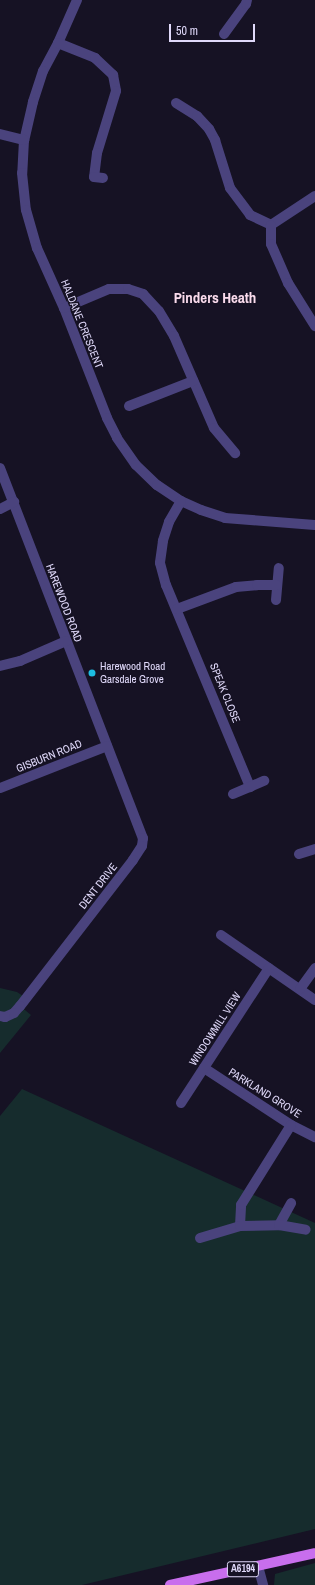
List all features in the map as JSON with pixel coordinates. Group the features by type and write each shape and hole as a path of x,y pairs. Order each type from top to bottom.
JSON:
{"main road":[{"name":"A6194","path":"170,1585 315,1553"}],"street":[{"name":"HALDANE CRESCENT","path":"77,0 58,43 43,71 33,102 24,140 22,173 26,210 37,248 64,308 100,403 117,438 136,465 157,485 181,501 225,518 315,525"},
{"path":"224,34 246,4 247,0"},
{"path":"58,43 95,58 112,74 116,91 97,153 94,177 103,178"},
{"path":"176,103 197,116 209,129 215,140 230,188 250,215 271,225"},
{"path":"0,134 24,140"},
{"path":"271,225 315,196"},
{"path":"271,225 271,244 277,260 302,308 315,326"},
{"path":"64,308 109,289 128,289 143,294 158,311 174,336 214,428 235,453"},
{"path":"129,406 193,382"},
{"name":"HAREWOOD ROAD","path":"0,468 107,746"},
{"name":"SPEAK CLOSE","path":"181,501 170,522 163,541 160,564 166,584 250,787"},
{"path":"0,509 14,502"},
{"path":"276,600 279,568"},
{"path":"177,609 236,587 257,585 277,586"},
{"path":"0,666 20,661 66,641"},
{"name":"GISBURN ROAD","path":"0,788 107,746"},
{"name":"DENT DRIVE","path":"0,1016 5,1017 14,1013 20,1006 133,860 142,846 142,832 107,746"},
{"path":"234,794 264,781"},
{"path":"299,854 315,849"},
{"path":"221,935 315,1000"},
{"name":"WINDOWMILL VIEW","path":"181,1103 269,968"},
{"path":"300,990 315,968"},
{"name":"PARKLAND GROVE","path":"204,1068 291,1125 315,1137"},
{"path":"240,1226 242,1205 291,1125"},
{"path":"279,1225 291,1203"},
{"path":"200,1238 240,1226 279,1225 306,1230"},
{"path":"258,1566 263,1585"}],"green space":[{"path":"0,988 17,992 26,998 20,1006 31,1015 0,1053"},
{"path":"22,1089 315,1223 315,1529 82,1585 0,1585 0,1116"},
{"path":"315,1563 315,1585 274,1585 275,1574"}],"place":[{"name":"Harewood Road Garsdale Grove","path":"92,673"}],"district":[{"name":"Pinders Heath","path":"215,298"}]}
